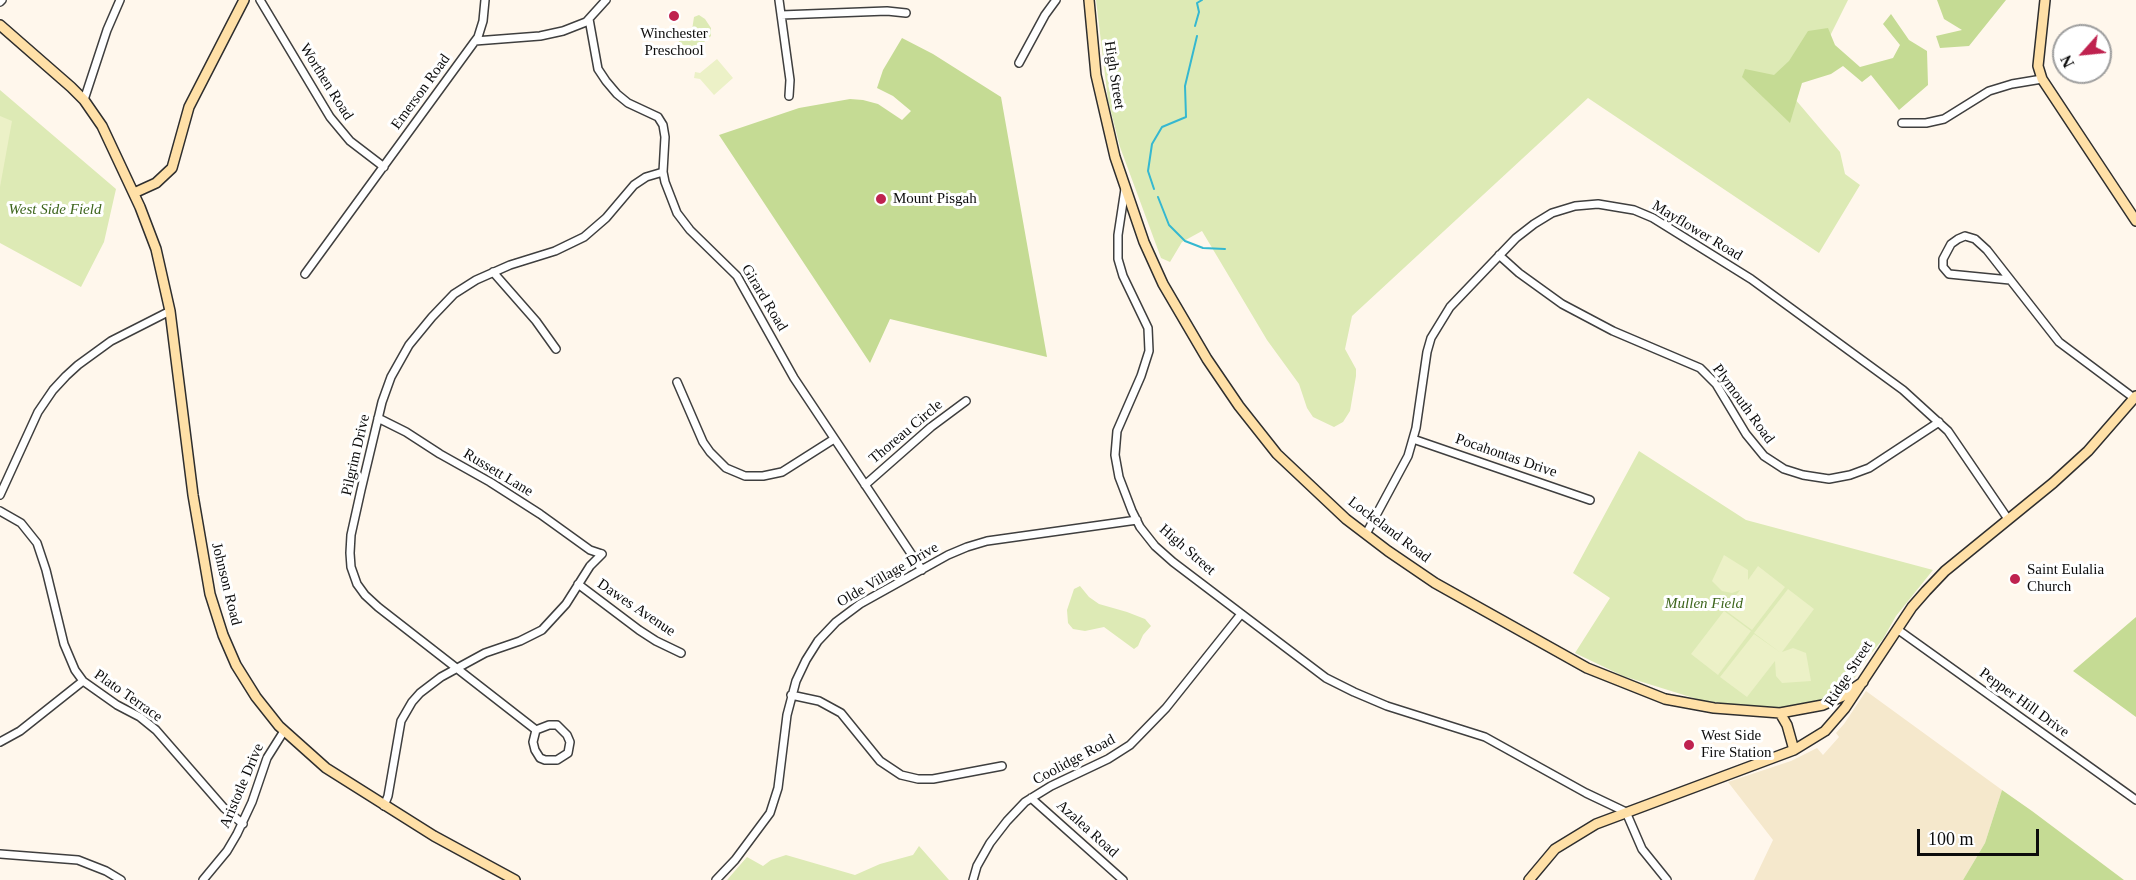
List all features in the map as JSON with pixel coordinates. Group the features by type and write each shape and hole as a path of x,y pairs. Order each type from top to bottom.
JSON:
{"street":[{"path":"84,100 107,30 120,0"},
{"path":"134,193 156,183 172,168 189,107 244,0"},
{"name":"Worthen Road","path":"260,0 330,117 350,141 384,166"},
{"name":"Emerson Road","path":"305,274 478,37 483,21 485,0"},
{"path":"475,41 540,36 563,31 589,19 606,0"},
{"path":"779,0 790,80 789,96"},
{"path":"1019,63 1056,0"},
{"name":"High Street","path":"1089,0 1096,75 1106,122 1125,189 1118,236 1118,259 1123,276 1148,328 1149,351 1141,376 1117,431 1115,455 1119,477 1137,520 1155,546 1326,678 1354,692 1406,712 1485,737 1586,793 1626,812"},
{"path":"2045,0 2038,66 2042,79 2136,221"},
{"path":"781,15 887,11 906,13"},
{"name":"Girard Road","path":"589,19 598,69 606,81 628,103 658,117 663,125 665,137 663,172 667,192 677,213 690,230 737,276 794,378 922,570"},
{"name":"Johnson Road","path":"0,25 84,100 102,126 134,193 156,249 170,311 193,495 210,594 223,635 236,664 256,697 284,731 326,768 442,841 515,880"},
{"path":"1902,123 1944,120 1989,91 2042,79"},
{"name":"Pilgrim Drive","path":"536,730 365,595 357,584 351,567 351,535 378,418 391,377 409,345 454,294 470,283 579,240 592,232 606,218 634,185 646,177 663,172"},
{"name":"Lockeland Road","path":"1125,189 1144,242 1163,285 1239,406 1277,454 1346,519 1435,583 1587,668 1665,699 1714,708 1780,713 1823,705 1841,697 1863,682"},
{"name":"Mayflower Road","path":"1366,534 1408,456 1416,428 1422,375 1431,338 1450,307 1516,238 1552,213 1575,206 1598,204 1634,210 1653,218 1751,279 1903,390 1939,422 1961,448 2008,519"},
{"path":"2010,280 1949,274 1943,267 1943,259 1951,244 1965,236 1975,239 1987,250 2060,342 2135,397"},
{"name":"Plymouth Road","path":"1499,255 1519,273 1562,304 1614,332 1700,368 1716,384 1746,434 1764,456 1784,469 1803,476 1828,479 1850,476 1869,468 1939,422"},
{"path":"493,272 536,321 556,349"},
{"path":"0,495 38,412 52,390 78,364 111,341 170,311"},
{"path":"677,382 703,442 710,452 726,468 745,476 763,476 782,472 834,439"},
{"name":"Ridge Street","path":"1528,880 1555,849 1596,824 1794,750 1819,736 1836,721 1912,607 1945,571 2053,483 2088,451 2135,397"},
{"name":"Thoreau Circle","path":"865,485 966,401"},
{"name":"Russett Lane","path":"378,418 490,482 590,550 603,554 593,562 578,584"},
{"name":"Pocahontas Drive","path":"1413,439 1590,500"},
{"name":"Plato Terrace","path":"0,511 21,523 37,543 44,562 64,644 75,670 83,681 117,705 140,717 156,730 224,808 243,824"},
{"name":"Olde Village Drive","path":"716,880 735,860 770,813 778,788 791,695 806,660 836,622 860,604 948,555 987,541 1137,520"},
{"path":"384,806 388,796 400,721 412,702 441,677 484,653 542,630 560,611 578,584"},
{"name":"Dawes Avenue","path":"578,584 639,630 681,653"},
{"name":"Coolidge Road","path":"973,880 977,866 990,843 1007,821 1032,798 1130,746 1166,708 1241,614"},
{"name":"Pepper Hill Drive","path":"1897,628 2136,800"},
{"path":"0,742 20,731 83,681"},
{"path":"791,695 819,701 841,714 880,761 901,776 933,779 1002,766"},
{"path":"1780,713 1789,731 1794,750"},
{"path":"549,725 557,725 567,735 570,742 568,753 557,760 540,758 533,742 536,730 549,725"},
{"name":"Aristotle Drive","path":"203,880 227,851 243,824 267,758 284,731"},
{"name":"Azalea Road","path":"1032,798 1123,880"},
{"path":"1626,812 1648,859 1667,880"},
{"path":"0,854 78,860 106,871 121,880"}],"shaded area":[{"path":"1866,691 2002,790 1985,843 1963,880 1754,880 1773,840 1728,782 1791,761 1817,748 1823,755 1839,737 1836,733"}],"green space":[{"path":"1096,0 1848,0 1828,40 1789,92 1840,152 1845,174 1860,185 1819,253 1588,98 1352,316 1345,349 1356,369 1356,376 1350,411 1343,422 1334,427 1313,417 1307,408 1299,384 1267,340 1202,231 1182,242 1170,262 1161,258 1120,147 1108,100"},
{"path":"1937,0 2006,0 1969,46 1940,48 1936,36 1962,30 1944,19"},
{"path":"1891,14 1909,40 1927,51 1928,85 1899,110 1871,75 1862,82 1843,66 1831,74 1802,83 1790,123 1742,77 1745,69 1774,75 1789,61 1808,31 1828,28 1835,45 1860,67 1893,58 1900,45 1883,24"},
{"path":"699,15 711,28 711,36 697,48 680,44 677,37 684,36 692,30 694,17"},
{"name":"Mount Pisgah","path":"902,38 933,54 1001,97 1047,357 890,319 870,363 719,135 799,108 850,99 878,104 902,120 911,111 893,96 877,88 883,70"},
{"path":"717,59 733,78 714,95 700,79 694,78 695,72 700,73"},
{"name":"West Side Field","path":"0,90 116,189 104,242 81,287 0,243"},
{"path":"0,116 12,121 0,187"},
{"name":"Mullen Field","path":"1639,451 1746,520 1933,570 1896,616 1883,639 1855,677 1831,698 1792,707 1749,707 1700,700 1623,676 1575,653 1610,598 1573,573"},
{"path":"1724,555 1748,570 1748,580 1758,566 1785,587 1752,630 1725,610 1740,590 1732,593 1722,591 1712,581"},
{"path":"1080,586 1099,604 1145,619 1151,626 1143,635 1138,646 1134,649 1104,627 1085,631 1073,629 1068,623 1067,610 1074,589"},
{"path":"1788,589 1814,609 1782,652 1793,648 1806,653 1811,681 1782,683 1776,676 1775,661 1747,697 1720,677 1754,634 1781,653 1754,633"},
{"path":"1724,611 1751,631 1718,675 1691,654"},
{"path":"2136,617 2136,717 2073,671"},
{"path":"2002,790 2124,880 1963,880 1985,843"},
{"path":"919,846 949,880 727,880 747,857 763,866 771,860 786,855 855,875 880,864 913,855"}],"waterway":[{"path":"1195,26 1199,12 1197,3 1202,0"},
{"path":"1154,189 1148,171 1152,144 1162,127 1186,117 1185,86 1197,36"},
{"path":"1158,197 1169,225 1185,241 1203,248 1225,249"}],"place":[{"name":"Winchester Preschool","path":"674,16"},
{"name":"Mount Pisgah","path":"881,199"},
{"name":"Saint Eulalia Church","path":"2015,579"},
{"name":"West Side Fire Station","path":"1689,745"}]}
